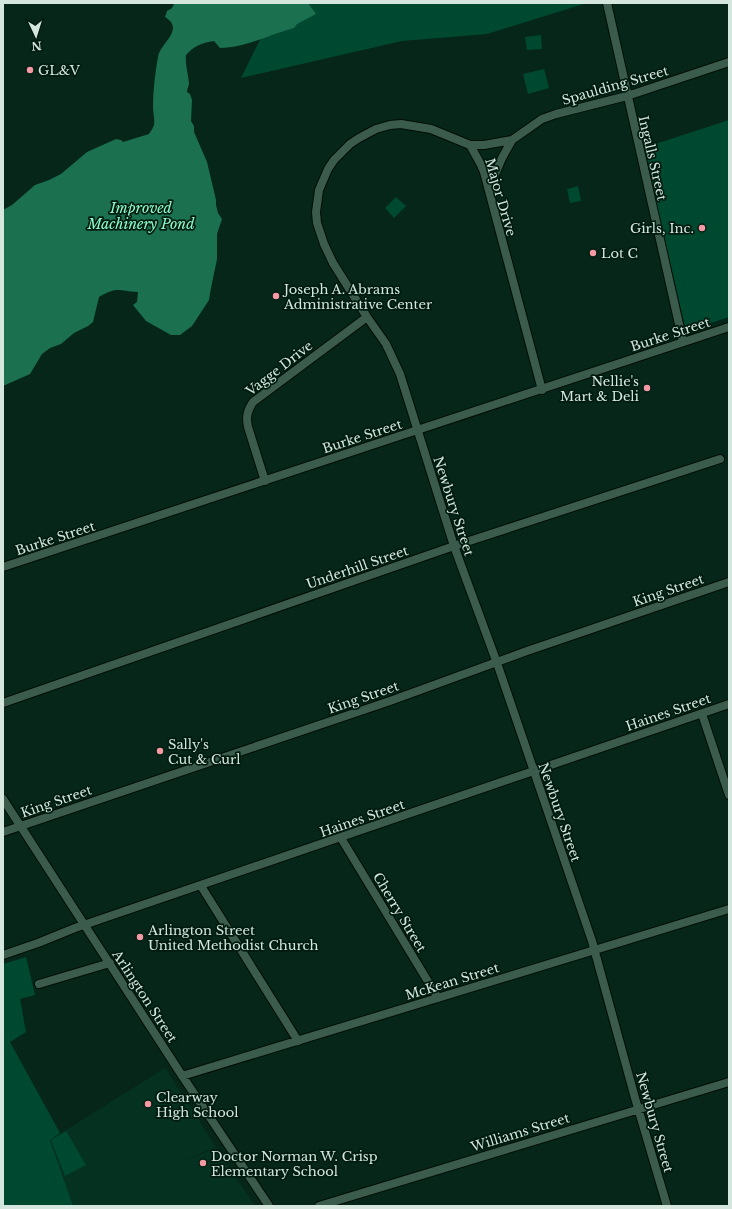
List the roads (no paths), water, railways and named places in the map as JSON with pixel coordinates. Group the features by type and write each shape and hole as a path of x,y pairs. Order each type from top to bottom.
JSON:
{"street":[{"name":"Ingalls Street","path":"607,3 683,342"},
{"name":"Spaulding Street","path":"470,145 484,145 512,140 542,119 549,116 627,96 729,62"},
{"path":"417,430 408,398 386,344 366,316 334,263 320,234 316,218 319,190 328,169 334,160 357,139 376,129 401,124 429,128 470,145"},
{"name":"Spaulding Street","path":"489,189 502,158 512,140"},
{"name":"Major Drive","path":"470,145 480,163 489,189 499,234 542,390"},
{"name":"Vagge Drive","path":"265,481 248,427 248,409 253,402 366,316"},
{"name":"Burke Street","path":"3,567 729,327"},
{"name":"Newbury Street","path":"417,430 454,546 595,950 638,1108 667,1206"},
{"name":"Underhill Street","path":"3,703 454,546 720,459"},
{"name":"King Street","path":"3,832 390,701 729,582"},
{"name":"Haines Street","path":"3,955 38,944 85,925 729,704"},
{"path":"702,714 729,795"},
{"name":"Arlington Street","path":"3,799 182,1076 269,1206"},
{"name":"Cherry Street","path":"341,838 438,998"},
{"path":"201,886 298,1041"},
{"name":"McKean Street","path":"182,1076 729,909"},
{"path":"39,984 110,963"},
{"name":"Williams Street","path":"319,1206 638,1108 729,1082"}],"water":[{"name":"Improved Machinery Pond","path":"174,3 308,3 316,14 297,24 294,28 249,43 239,46 220,48 214,41 195,47 186,55 189,83 187,92 190,94 192,100 191,121 194,126 194,132 207,162 218,213 222,219 217,234 217,259 209,300 192,326 180,335 171,335 146,321 133,305 137,302 138,292 118,290 110,291 99,297 93,322 74,333 61,344 50,348 42,354 30,374 3,386 3,210 12,205 35,185 61,174 87,152 116,139 123,142 149,134 154,125 153,94 159,52 170,37 173,27 171,22 165,17 167,11 172,8"}],"place":[{"name":"GL&V","path":"30,70"},
{"name":"Girls, Inc.","path":"702,228"},
{"name":"Lot C","path":"593,253"},
{"name":"Joseph A. Abrams Administrative Center","path":"276,296"},
{"name":"Nellie's Mart & Deli","path":"647,388"},
{"name":"Sally's Cut & Curl","path":"160,751"},
{"name":"Arlington Street United Methodist Church","path":"140,937"},
{"name":"Clearway High School","path":"148,1104"},
{"name":"Doctor Norman W. Crisp Elementary School","path":"203,1163"}]}
